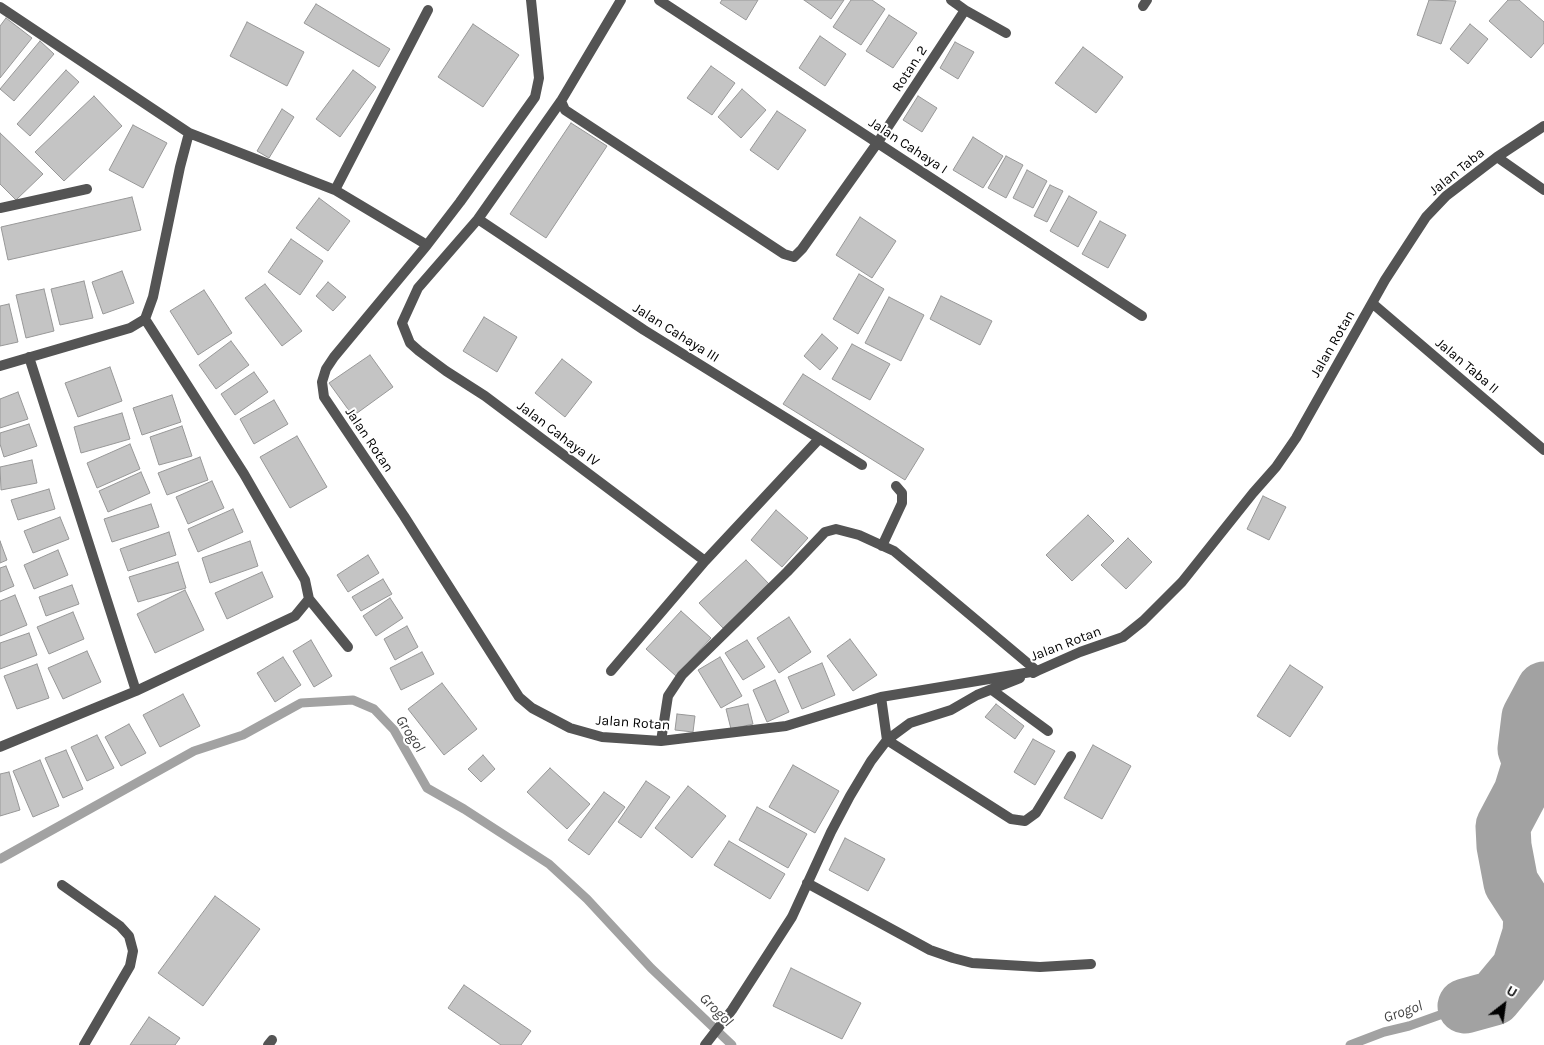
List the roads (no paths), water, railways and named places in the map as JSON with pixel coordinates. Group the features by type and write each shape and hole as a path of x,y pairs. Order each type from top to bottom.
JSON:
{"street":[{"name":"Jalan Rotan","path":"531,0 539,78 536,97 427,245 334,356 326,369 322,382 324,397 404,516 519,697 532,708 570,728 602,737 662,742 786,726 881,697 1037,671 1123,636 1143,621 1182,582 1276,467 1296,438 1385,280"},
{"path":"478,219 561,101 621,0"},
{"name":"Jalan Cahaya I","path":"658,0 1142,316"},
{"path":"951,0 1006,33"},
{"path":"0,7 189,133 335,190 427,245"},
{"path":"335,190 428,10"},
{"name":"Rotan. 2","path":"561,101 565,110 784,254 794,256 802,250 878,142 965,10"},
{"name":"Jalan Taba","path":"1385,280 1426,217 1446,196 1497,157 1544,126"},
{"path":"0,366 130,328 145,319 153,297 180,166 189,133"},
{"path":"1497,157 1544,190"},
{"path":"0,208 87,189"},
{"name":"Jalan Cahaya IV","path":"478,219 418,288 402,323 410,342 446,372 485,396 705,562"},
{"name":"Jalan Cahaya III","path":"478,219 644,330 862,465"},
{"name":"Jalan Taba II","path":"1372,303 1544,450"},
{"path":"145,319 244,474 305,580 310,599 348,647"},
{"path":"29,357 136,691"},
{"path":"611,671 705,562 819,439"},
{"path":"882,546 902,503 902,493 896,486"},
{"path":"662,742 668,696 682,674 787,572 825,532 836,529 846,530 894,551 1037,671 977,695 951,710 910,723 887,740 871,761 850,796 792,917 732,1010 705,1045"},
{"path":"0,747 136,691 295,616 310,599"},
{"path":"992,690 1048,731"},
{"path":"881,697 887,740 1011,819 1025,821 1036,814 1071,756"},
{"path":"807,883 930,950 953,958 972,963 1040,966 1091,964"},
{"path":"62,885 120,926 129,936 133,951 130,966 84,1045"}],"waterway":[{"path":"1465,1006 1494,998 1519,968 1530,933 1531,914 1511,883 1504,846 1503,826 1521,792 1530,763 1525,749 1529,717 1544,689"},
{"name":"Grogol","path":"0,859 194,751 243,735 301,703 353,700 374,709 394,730 427,788 464,809 549,864 587,899 651,968 732,1045"},
{"name":"Grogol","path":"1350,1045 1465,1006"}]}
